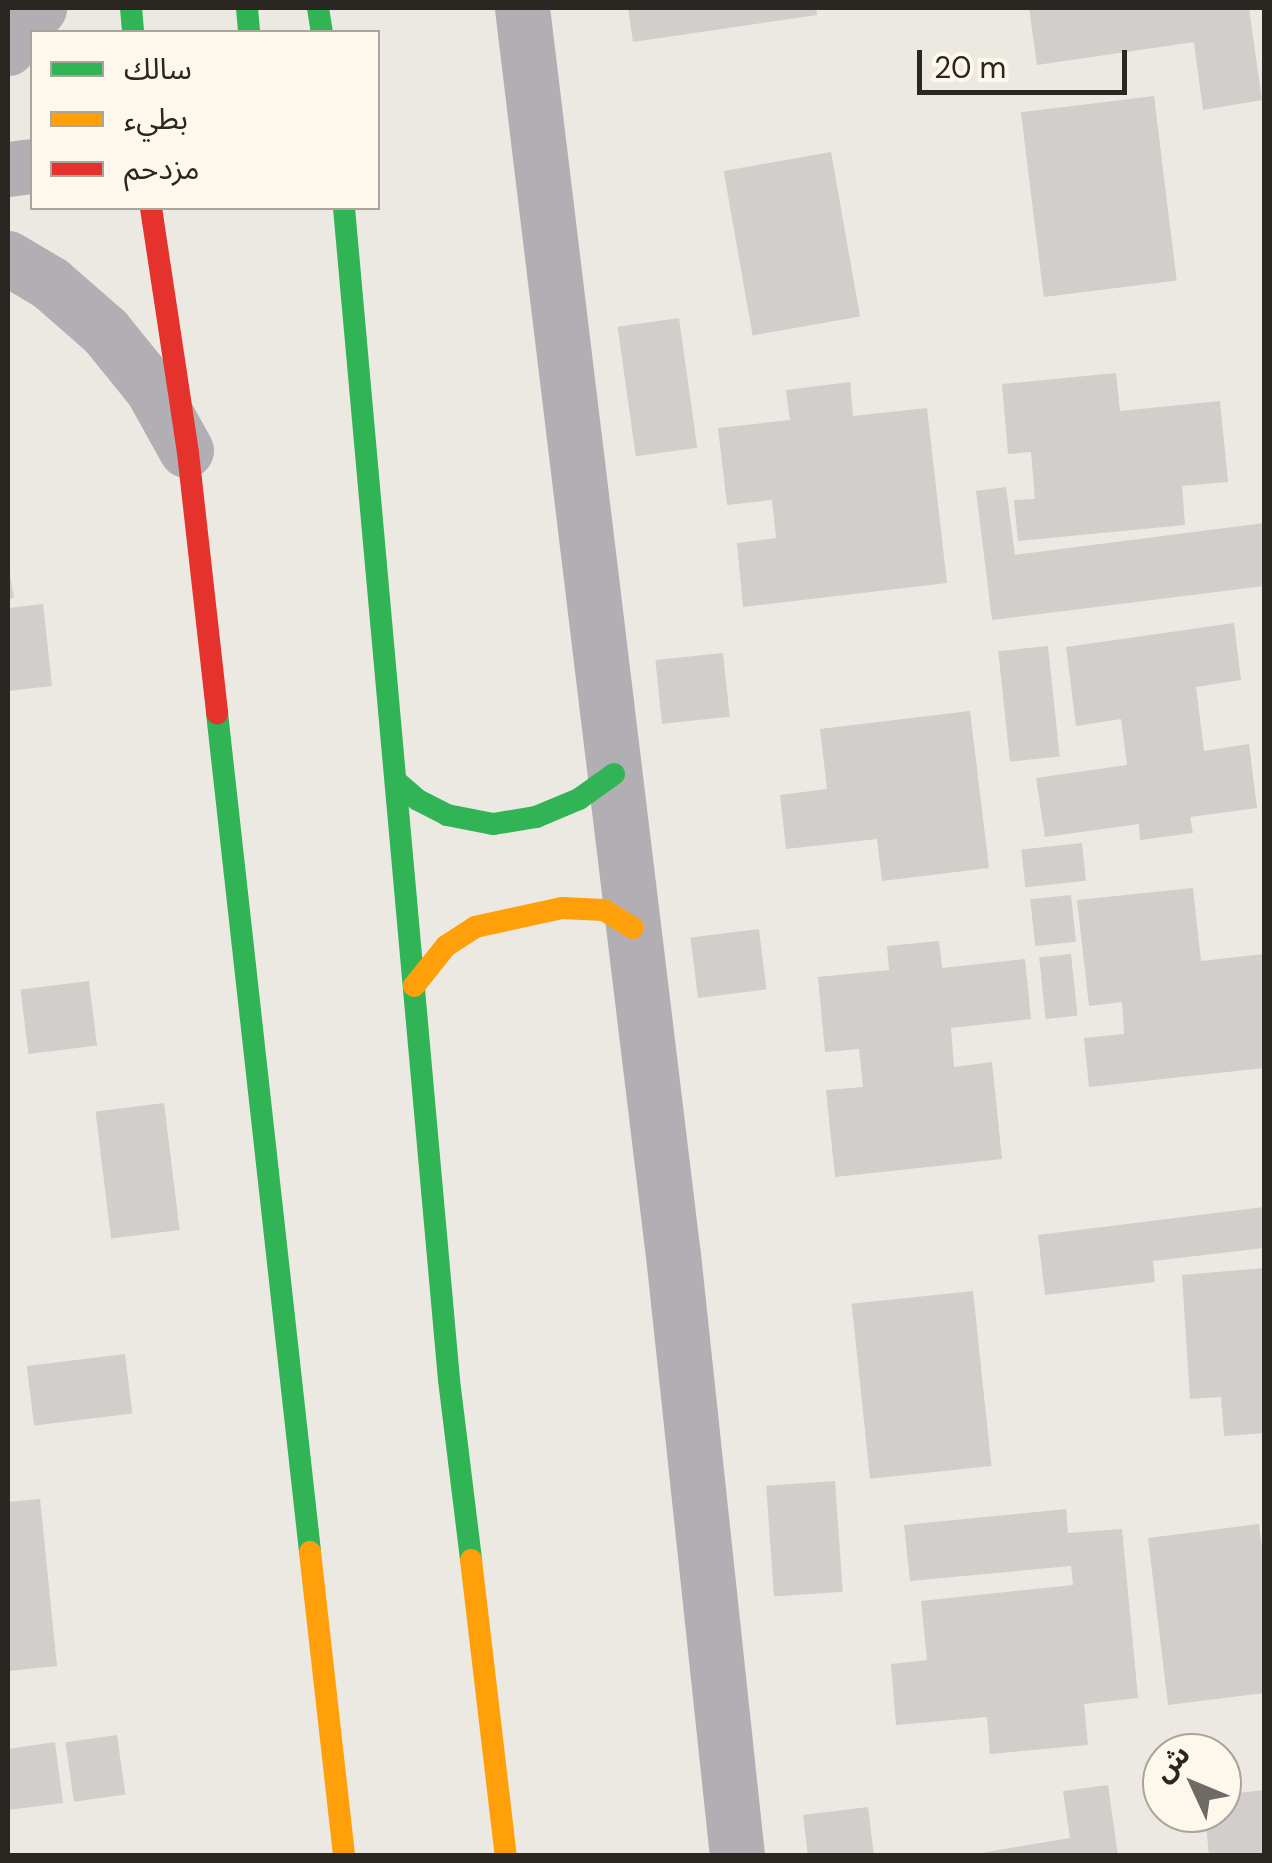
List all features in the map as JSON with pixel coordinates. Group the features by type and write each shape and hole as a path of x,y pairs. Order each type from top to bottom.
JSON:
{"main road":[{"path":"150,210 188,453 344,1856"},
{"path":"344,210 448,1380 506,1856"},
{"path":"396,780 418,800 447,815 493,824 536,817 579,799 614,774"},
{"path":"414,986 446,946 476,927 494,922 562,908 604,910 633,928"}],"street":[{"path":"8,48 39,8"},
{"path":"522,8 633,928 737,1856"},
{"path":"8,258 50,283 106,332 152,389 188,453"}],"building":[{"path":"628,8 816,8 817,15 633,42"},
{"path":"1029,8 1249,8 1262,100 1203,110 1194,42 1037,65"},
{"path":"1154,96 1177,281 1044,297 1021,112"},
{"path":"831,152 860,316 753,335 724,171"},
{"path":"679,318 697,448 636,456 618,327"},
{"path":"1116,373 1120,411 1220,401 1228,482 1182,486 1185,525 1018,541 1014,500 1035,499 1031,452 1008,454 1002,384"},
{"path":"850,382 853,416 927,408 947,583 743,607 737,543 776,538 772,500 727,505 718,428 790,420 786,390"},
{"path":"1006,487 1015,555 1264,523 1264,586 992,620 976,491"},
{"path":"8,564 14,598 8,599"},
{"path":"43,604 52,686 8,691 8,608"},
{"path":"1234,623 1241,680 1196,687 1204,751 1249,744 1257,808 1190,817 1193,833 1140,840 1139,824 1045,837 1036,778 1127,765 1121,719 1076,726 1066,647"},
{"path":"1048,646 1060,756 1010,762 998,651"},
{"path":"723,653 730,717 662,724 655,660"},
{"path":"970,711 989,868 882,881 877,839 786,849 780,795 827,789 820,729"},
{"path":"1082,843 1086,881 1025,887 1021,849"},
{"path":"1193,888 1201,961 1264,954 1264,1068 1089,1087 1084,1038 1124,1034 1122,1002 1089,1006 1077,900"},
{"path":"1071,895 1076,942 1035,946 1030,899"},
{"path":"759,929 766,990 698,998 691,937"},
{"path":"939,941 942,968 1025,959 1031,1019 951,1028 954,1067 992,1062 1002,1159 835,1177 826,1090 863,1087 859,1049 825,1052 818,977 889,970 887,946"},
{"path":"1071,954 1077,1016 1046,1019 1039,957"},
{"path":"89,981 97,1046 28,1054 21,989"},
{"path":"164,1103 180,1230 111,1238 96,1111"},
{"path":"1264,1207 1264,1248 1153,1261 1155,1282 1045,1295 1038,1235"},
{"path":"1264,1268 1264,1433 1224,1436 1221,1397 1190,1399 1182,1275"},
{"path":"973,1291 991,1466 870,1479 852,1304"},
{"path":"125,1354 132,1414 34,1426 27,1366"},
{"path":"835,1481 843,1592 774,1597 766,1486"},
{"path":"40,1499 57,1666 8,1671 8,1502"},
{"path":"1066,1509 1068,1533 1122,1529 1138,1698 1084,1704 1088,1745 990,1754 987,1717 896,1725 891,1664 927,1660 921,1601 1073,1585 1071,1566 910,1581 904,1525"},
{"path":"1259,1524 1264,1565 1264,1693 1168,1705 1148,1538"},
{"path":"117,1735 125,1794 74,1802 66,1742"},
{"path":"55,1742 63,1803 8,1810 8,1749"},
{"path":"1108,1785 1118,1856 963,1856 1070,1838 1063,1791"},
{"path":"1264,1790 1264,1856 1209,1856 1207,1833 1242,1833 1242,1793"},
{"path":"868,1807 874,1856 808,1856 803,1815"}],"traffic: fast":[{"path":"131,8 133,30"},
{"path":"247,8 249,30"},
{"path":"318,8 322,30"},
{"path":"344,210 449,1380 471,1560"},
{"path":"217,713 310,1552"},
{"path":"396,781 418,800 447,815 493,824 536,817 579,799 614,774"}],"traffic: slow":[{"path":"414,986 446,946 475,927 562,908 604,910 633,928"},
{"path":"310,1552 344,1856"},
{"path":"471,1560 506,1856"}],"traffic: jam":[{"path":"151,210 188,453 217,713"}]}
